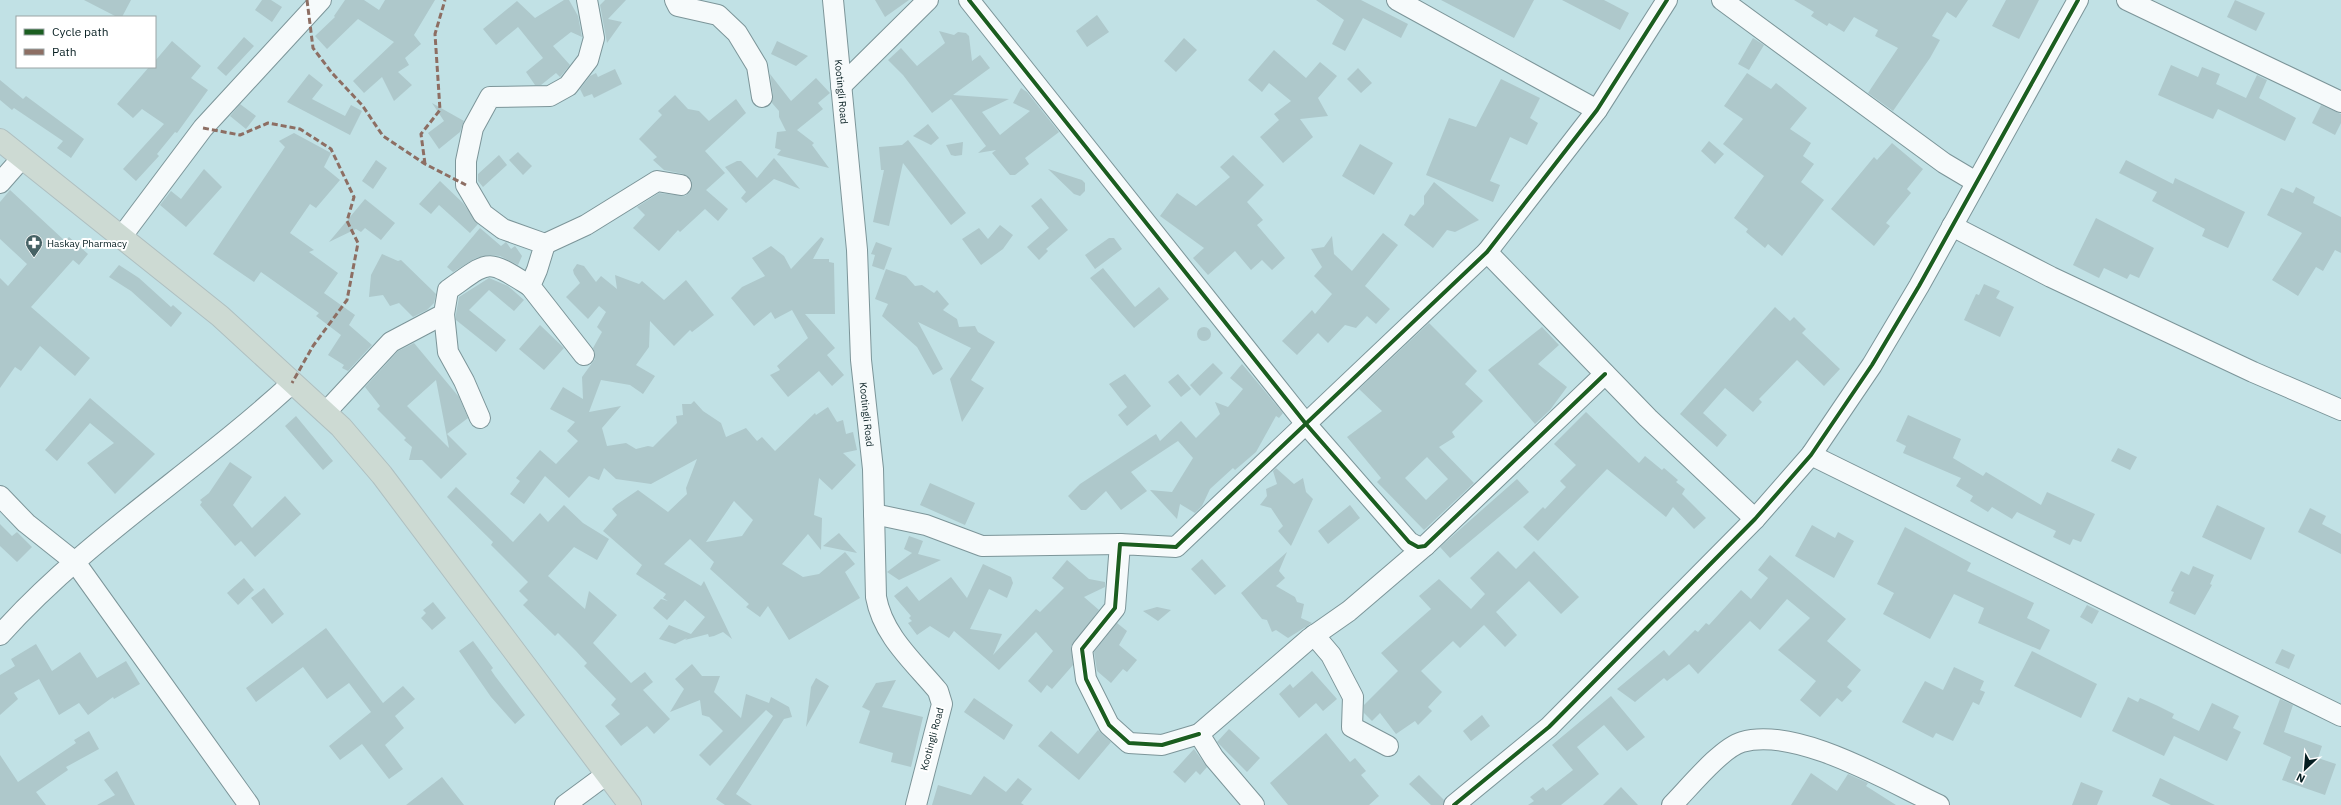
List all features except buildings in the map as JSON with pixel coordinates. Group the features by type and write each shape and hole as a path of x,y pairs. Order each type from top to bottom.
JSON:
{"highway":[{"path":"0,140 122,236 220,316 341,427 382,475 630,805"}],"street":[{"path":"122,236 203,128 321,0"},
{"path":"586,0 594,38 588,60 568,86 550,96 490,98 473,128 466,161 466,185 483,214 503,229 545,244 586,225 657,181 681,185"},
{"path":"675,0 678,6 718,15 737,33 757,66 762,97"},
{"name":"Kootingli Road","path":"832,0 857,250 861,360 873,469 876,597 879,614 888,630 938,691 942,704 916,805"},
{"path":"841,86 928,0"},
{"path":"969,0 1306,424 1409,542 1418,547 1425,546"},
{"path":"1397,0 1597,110"},
{"path":"874,514 926,525 982,546 1120,544 1176,547 1487,252 1597,110 1667,0"},
{"path":"1722,0 1944,163 1976,182"},
{"path":"1454,805 1549,727 1755,519 1811,454 1872,365 1952,226 2078,0"},
{"path":"2127,0 2341,102"},
{"path":"0,183 22,158"},
{"path":"1952,226 2051,277 2253,372 2341,410"},
{"path":"530,286 537,270 545,244"},
{"path":"1487,252 1648,418 1755,519"},
{"path":"480,418 464,381 448,352 444,314 448,290 484,265 498,266 530,286 584,355"},
{"path":"324,413 391,342 444,314"},
{"path":"1120,544 1115,608 1082,649 1086,679 1109,725 1129,744 1162,745 1199,734 1314,635 1349,611 1425,546 1605,374"},
{"path":"0,635 18,615 75,562 259,414 292,383"},
{"path":"1811,454 2341,716"},
{"path":"0,496 26,523 75,562 249,805"},
{"path":"1314,635 1331,655 1353,697 1352,727 1388,746"},
{"path":"1199,734 1214,758 1254,805"},
{"path":"1672,805 1718,758 1741,742 1774,739 1824,751 1939,805"},
{"path":"565,805 608,774"}],"marked path":[{"path":"307,0 313,48 332,73 362,105 383,136 425,164 466,185"},
{"path":"425,164 421,134 440,110 435,34 445,0"},
{"path":"203,128 240,135 268,123 300,129 331,149 354,197 347,221 358,243 347,300 313,346 292,383"}],"cycle path":[{"path":"969,0 1306,424 1409,542 1418,547 1425,546 1605,374"},
{"path":"1199,734 1162,745 1129,743 1109,725 1086,679 1082,649 1115,608 1120,544 1176,547 1487,252 1597,110 1667,0"},
{"path":"1454,805 1549,727 1755,519 1811,455 1872,365 1919,286 2078,0"}],"place":[{"name":"Haskay Pharmacy","path":"34,258"}]}
